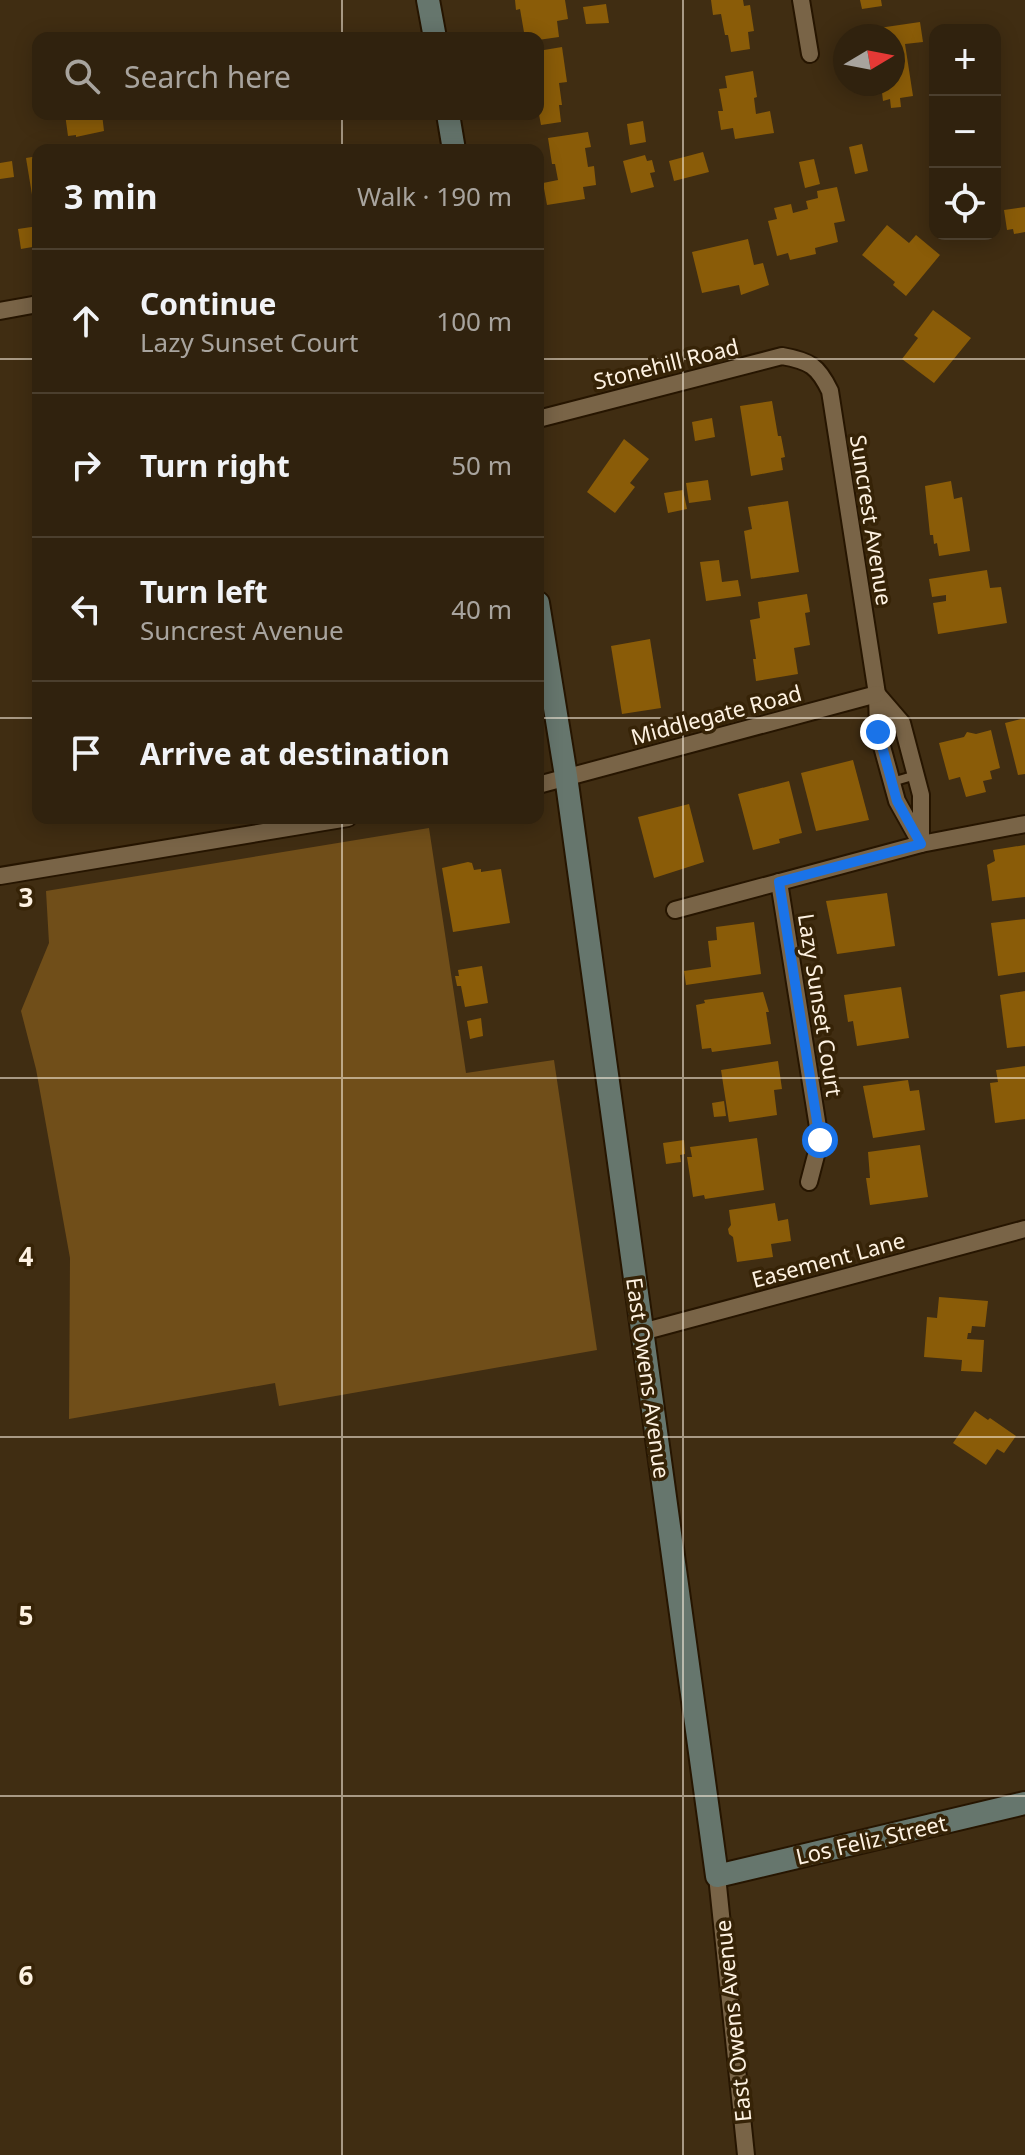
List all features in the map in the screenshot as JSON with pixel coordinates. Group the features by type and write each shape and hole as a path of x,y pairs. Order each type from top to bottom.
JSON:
{"street":[{"path":"428,0 434,32"},
{"path":"801,0 810,54"},
{"path":"449,120 453,144"},
{"path":"0,311 32,305"},
{"name":"Stonehill Road","path":"544,417 782,356 806,360"},
{"name":"Suncrest Avenue","path":"806,360 822,374 830,391 877,694 878,732 897,801 921,844"},
{"name":"East Owens Avenue","path":"544,640 566,776 717,1876 746,2155"},
{"path":"877,694 902,723 921,795 921,844"},
{"name":"Middlegate Road","path":"544,783 877,694"},
{"path":"0,876 312,824"},
{"path":"675,910 921,844 1025,824"},
{"name":"Lazy Sunset Court","path":"779,882 820,1140 809,1182"},
{"name":"Easement Lane","path":"642,1332 1025,1229"},
{"name":"Los Feliz Street","path":"717,1876 1025,1803"}],"lane":[{"path":"892,782 916,775"}],"shaded area":[{"path":"429,828 466,1073 554,1060 597,1350 279,1406 275,1383 69,1419 70,1258 36,1069 21,1011 49,943 46,891"}],"building":[{"path":"515,0 565,0 568,19 557,21 559,37 544,39 544,32 524,32 520,9 516,10"},
{"path":"711,0 743,0 744,6 750,5 754,31 748,32 750,49 731,52 721,14 713,15"},
{"path":"860,0 881,0 882,6 862,9"},
{"path":"606,4 609,23 586,24 583,7"},
{"path":"920,22 923,42 905,44 905,24"},
{"path":"905,44 913,96 900,98 901,107 891,108 890,99 883,101 882,96 905,96"},
{"path":"562,47 567,82 559,83 561,122 541,125 540,120 544,120 544,50"},
{"path":"753,71 756,114 770,111 774,133 735,139 733,128 721,130 718,111 723,111 719,89 727,88 725,76"},
{"path":"66,120 103,120 104,131 68,136"},
{"path":"643,121 646,142 630,145 627,124"},
{"path":"588,132 591,147 585,148 588,167 594,166 596,185 583,187 585,199 547,205 544,183 558,180 548,138"},
{"path":"862,144 868,171 855,174 849,147"},
{"path":"703,152 709,172 674,181 669,161"},
{"path":"645,155 647,161 652,160 655,172 650,173 654,187 631,193 623,161"},
{"path":"32,157 32,195 26,158"},
{"path":"814,159 820,184 805,188 799,162"},
{"path":"12,161 14,177 0,179 0,163"},
{"path":"837,187 845,221 834,223 838,242 815,248 816,254 790,260 788,253 777,256 768,221 777,219 774,208 791,204 793,213 808,209 806,201 818,198 817,191"},
{"path":"1025,207 1025,232 1014,234 1013,229 1007,230 1004,210"},
{"path":"887,225 909,243 916,235 940,255 906,296 893,285 895,282 862,255"},
{"path":"32,227 32,247 21,249 18,229"},
{"path":"748,239 754,265 763,263 769,285 741,295 739,285 702,293 692,252"},
{"path":"933,310 971,338 934,383 902,359 918,338 914,335"},
{"path":"772,401 785,457 781,458 783,470 751,476 740,406"},
{"path":"712,418 715,437 695,441 692,422"},
{"path":"624,439 649,459 630,483 635,487 615,513 587,492"},
{"path":"708,480 711,500 689,503 686,483"},
{"path":"951,481 954,499 962,497 970,551 939,556 937,543 934,544 933,535 930,535 925,486"},
{"path":"683,490 687,509 668,513 664,493"},
{"path":"788,501 799,572 751,579 744,531 752,529 748,507"},
{"path":"719,560 722,582 738,580 741,596 706,601 700,562"},
{"path":"987,570 990,588 1001,587 1007,623 938,634 933,603 946,601 946,595 932,597 929,579"},
{"path":"807,594 810,612 805,613 810,645 794,648 798,674 756,681 750,620 760,618 758,602"},
{"path":"650,639 661,708 622,714 611,646"},
{"path":"1025,718 1025,774 1018,775 1005,723"},
{"path":"991,730 1000,768 990,771 992,779 983,781 986,792 966,797 960,777 949,780 939,743 964,737 967,732 976,734"},
{"path":"853,760 869,820 816,831 801,773"},
{"path":"789,781 802,833 753,850 738,794"},
{"path":"689,804 704,862 654,878 638,817"},
{"path":"1025,845 1025,897 992,901 987,865 995,861 993,850"},
{"path":"472,863 474,870 481,869 481,872 501,869 510,923 453,932 442,868"},
{"path":"887,893 895,946 837,954 826,901"},
{"path":"1025,919 1025,972 998,976 991,923"},
{"path":"754,922 761,974 686,985 684,971 711,967 708,941 717,940 716,927"},
{"path":"482,966 488,1003 465,1007 461,986 457,986 455,976 459,976 458,970"},
{"path":"901,987 909,1038 857,1046 853,1021 848,1022 844,995"},
{"path":"1025,991 1025,1046 1007,1048 1000,995"},
{"path":"763,992 769,1012 766,1012 771,1044 712,1052 711,1048 702,1049 696,1005 705,1003 704,1000"},
{"path":"481,1018 483,1036 470,1039 467,1021"},
{"path":"778,1061 782,1089 774,1090 777,1115 729,1122 721,1070"},
{"path":"1025,1066 1025,1119 995,1123 990,1083 998,1082 996,1070"},
{"path":"908,1080 910,1091 919,1090 925,1130 873,1138 863,1086"},
{"path":"724,1101 726,1116 714,1117 712,1103"},
{"path":"757,1138 764,1190 705,1199 704,1195 693,1197 687,1157 692,1157 690,1147"},
{"path":"684,1140 685,1154 680,1155 681,1162 666,1164 663,1143"},
{"path":"920,1145 928,1197 870,1205 866,1178 870,1178 868,1152"},
{"path":"775,1203 778,1221 788,1219 791,1241 771,1244 773,1257 737,1262 733,1237 728,1229 731,1225 729,1210"},
{"path":"939,1297 988,1301 985,1327 972,1326 967,1339 984,1340 982,1372 961,1371 962,1360 924,1357 927,1317 937,1318"},
{"path":"975,1411 1016,1436 1004,1453 997,1449 986,1465 953,1443"}],"route":[{"path":"820,1140 779,882 921,844 897,801 878,732"}]}
